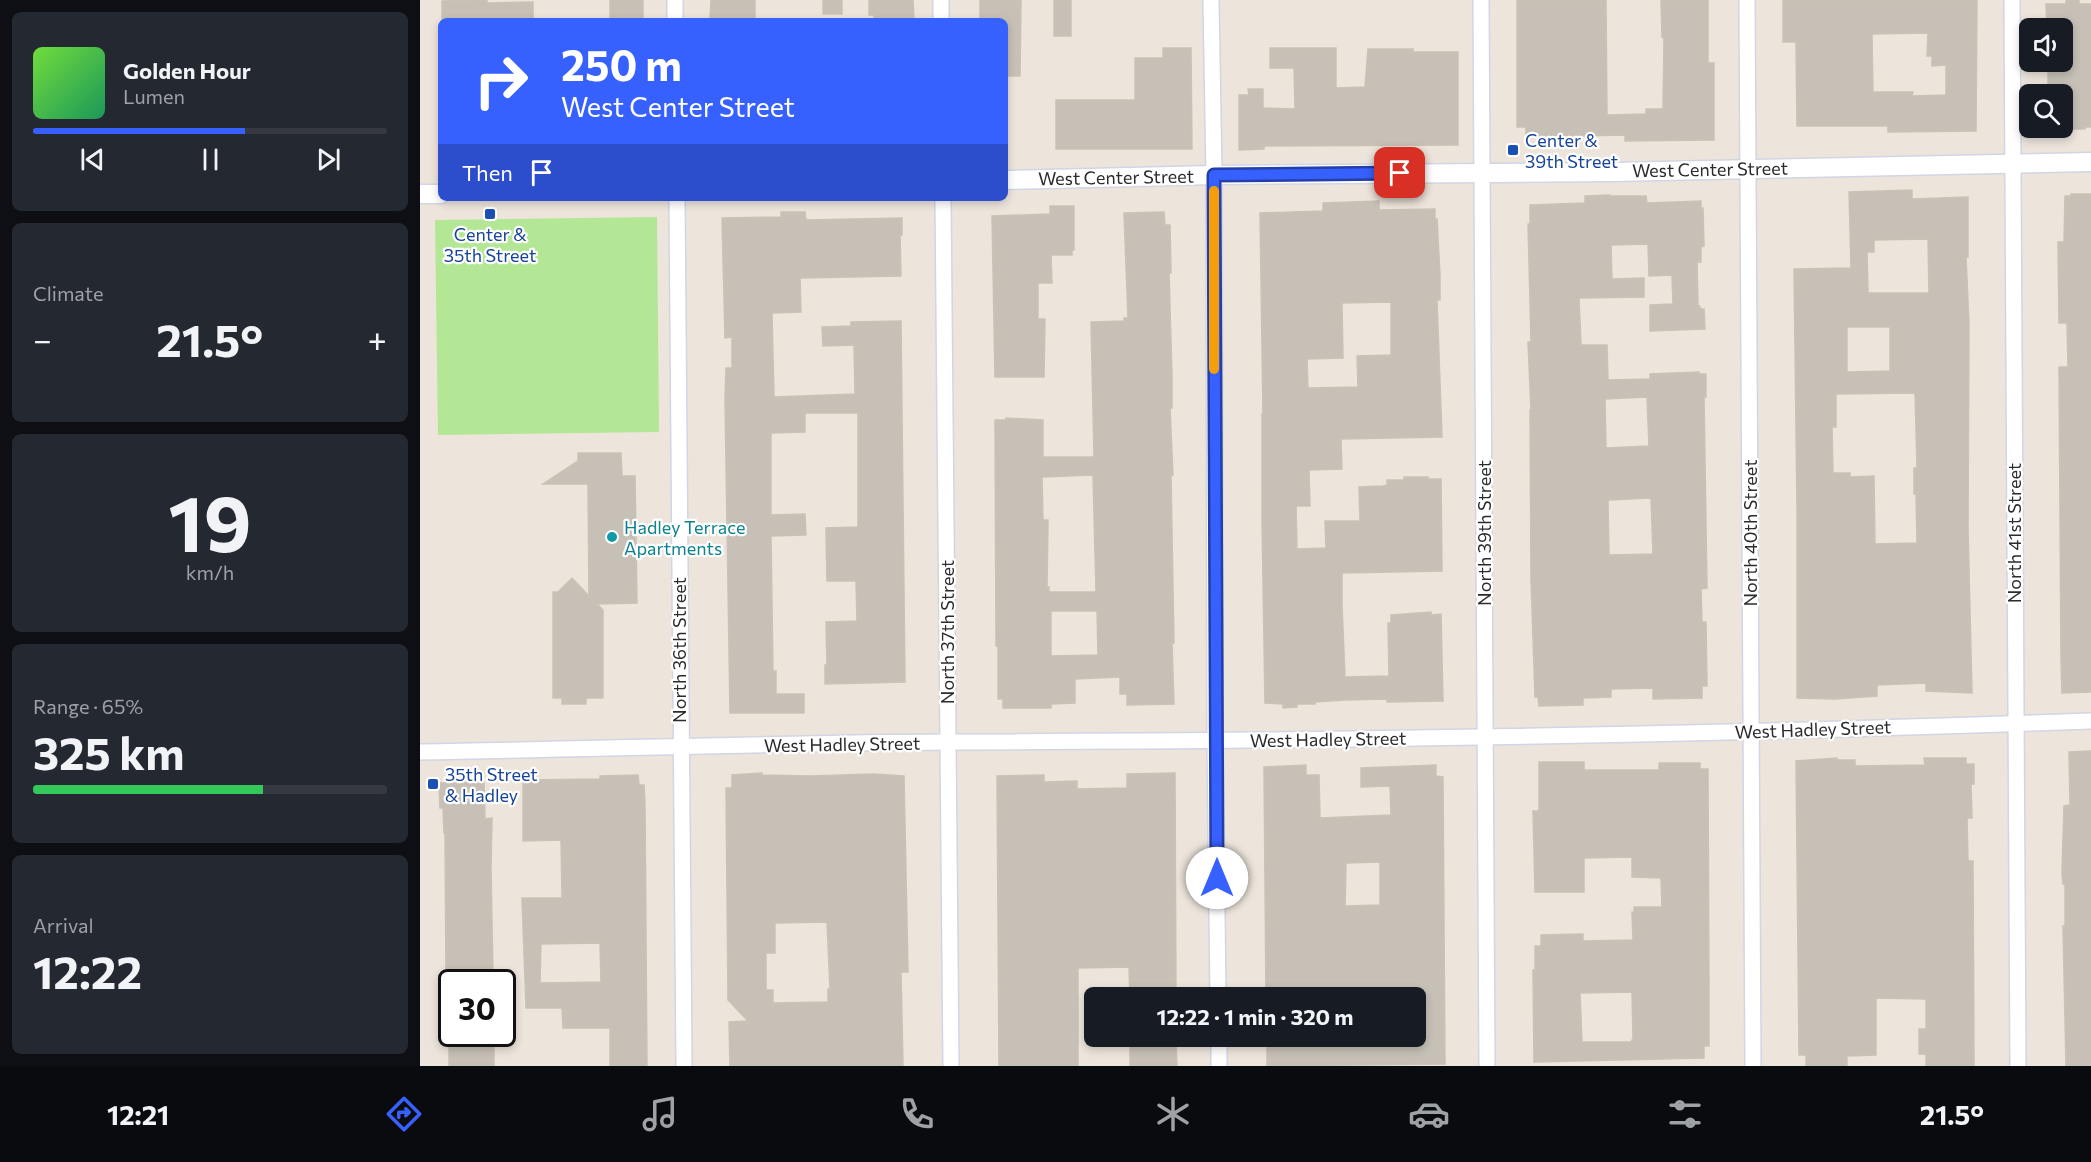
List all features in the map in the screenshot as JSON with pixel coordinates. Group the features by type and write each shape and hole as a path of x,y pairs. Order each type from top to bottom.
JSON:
{"street":[{"path":"675,0 675,18"},
{"path":"941,0 941,18"},
{"path":"1211,0 1218,987"},
{"name":"North 39th Street","path":"1481,0 1487,1066"},
{"name":"North 40th Street","path":"1747,0 1753,1066"},
{"name":"North 41st Street","path":"2012,0 2018,1066"},
{"name":"West Center Street","path":"1008,180 2091,162"},
{"path":"420,194 438,194"},
{"name":"North 36th Street","path":"677,201 684,1066"},
{"name":"North 37th Street","path":"943,201 951,1066"},
{"name":"West Hadley Street","path":"420,752 948,742 1484,737 2091,721"},
{"path":"1219,1047 1219,1066"}],"green space":[{"path":"657,217 659,432 438,435 435,220"}],"building":[{"path":"610,0 643,0 643,18 610,18"},
{"path":"711,0 755,0 755,18 710,18"},
{"path":"823,0 842,0 842,14 823,14"},
{"path":"869,0 913,0 914,18 874,18 874,15 869,15"},
{"path":"980,0 1021,0 1020,76 1008,76 1008,18 980,18"},
{"path":"1054,0 1071,0 1071,36 1054,36"},
{"path":"1517,0 1606,0 1607,115 1646,114 1646,109 1663,109 1664,38 1662,37 1661,0 1708,0 1708,63 1714,63 1714,140 1625,141 1625,135 1526,137 1526,127 1517,127"},
{"path":"1783,0 1977,0 1976,131 1888,132 1888,126 1797,126 1796,42 1783,42","holes":["1928,33 1927,56 1932,56 1932,66 1946,65 1946,95 1912,96 1913,92 1873,92 1872,34"]},
{"path":"2066,0 2079,0 2079,4 2091,4 2091,127 2085,127 2085,129 2073,129 2073,84 2048,84 2048,72 2073,72 2073,18 2047,18 2046,4 2066,4"},
{"path":"442,1 533,2 533,18 442,18"},
{"path":"1163,48 1191,48 1192,149 1056,149 1056,100 1135,100 1135,58 1163,58"},
{"path":"1270,48 1336,48 1336,88 1365,87 1368,49 1458,52 1458,145 1264,146 1264,149 1239,150 1239,95 1249,95 1248,89 1263,89 1263,108 1295,109 1294,68 1270,68"},
{"path":"1912,190 1912,199 1968,197 1968,257 1966,257 1969,324 1968,527 1972,693 1926,691 1926,683 1877,685 1877,696 1835,699 1797,698 1794,269 1851,268 1849,192","holes":["1928,239 1929,293 1868,293 1867,252 1874,252 1874,240","1847,327 1890,327 1890,371 1847,372","1915,393 1917,468 1914,468 1914,494 1916,494 1917,543 1875,544 1874,476 1850,477 1850,473 1833,473 1832,427 1836,427 1836,394"]},
{"path":"2071,194 2091,194 2091,692 2062,693 2059,367 2068,367 2067,323 2059,323 2058,242 2064,242 2065,196 2071,196"},
{"path":"1585,196 1646,196 1647,203 1701,201 1701,209 1703,208 1704,246 1701,247 1701,262 1697,262 1698,306 1704,309 1705,329 1650,331 1650,305 1673,304 1672,275 1649,276 1648,244 1611,245 1612,279 1644,278 1644,297 1579,298 1581,345 1607,345 1608,380 1650,379 1650,374 1699,372 1699,374 1706,374 1706,397 1704,397 1707,588 1701,589 1702,622 1706,622 1707,686 1702,686 1702,698 1653,699 1653,688 1611,689 1611,697 1583,698 1583,705 1539,706 1538,697 1535,697 1531,579 1531,410 1528,342 1531,342 1528,224 1530,224 1530,205 1585,203","holes":["1647,397 1649,446 1606,448 1605,399","1651,498 1653,554 1609,555 1608,500"]},
{"path":"1379,201 1379,210 1435,209 1440,275 1440,300 1437,300 1442,437 1341,439 1342,469 1309,470 1310,506 1296,506 1297,549 1326,548 1325,521 1360,521 1359,487 1383,486 1387,485 1387,480 1404,480 1404,477 1441,479 1442,571 1342,573 1342,605 1345,677 1389,676 1388,623 1391,623 1391,615 1431,612 1431,615 1441,614 1443,701 1345,700 1297,704 1297,707 1283,708 1283,704 1265,703 1260,213 1323,211 1323,203","holes":["1391,302 1391,355 1357,356 1358,387 1308,388 1307,359 1343,358 1342,303"]},
{"path":"1050,206 1074,206 1074,250 1072,250 1072,255 1051,255 1052,283 1038,283 1038,319 1045,319 1044,377 995,377 992,216 1050,214"},
{"path":"781,212 805,212 806,220 902,218 901,276 800,278 801,312 772,313 774,397 855,394 854,345 823,346 822,327 851,326 851,322 901,321 905,682 825,684 826,622 857,621 856,581 827,581 826,528 858,527 858,413 805,413 805,432 771,433 771,515 805,514 806,535 771,536 773,671 776,671 776,694 804,694 804,713 730,713 725,400 726,368 732,368 732,337 725,338 722,218 781,217"},
{"path":"1164,212 1165,225 1170,225 1174,704 1127,705 1127,694 1120,694 1120,677 1075,679 1075,703 1051,704 1051,708 1003,708 1003,699 998,699 998,646 996,646 995,420 1006,420 1006,418 1043,420 1043,457 1094,457 1091,322 1124,321 1124,318 1128,318 1124,213","holes":["1093,475 1096,591 1049,592 1049,587 1047,587 1048,520 1043,520 1042,477","1051,611 1097,611 1098,655 1051,656"]},
{"name":"Hadley Terrace Apartments","path":"578,453 621,453 622,476 635,476 637,603 597,604 603,610 603,698 586,698 586,704 562,704 562,698 553,698 553,592 558,592 572,578 589,596 588,484 543,484 578,461"},
{"path":"2091,751 2091,1066 2066,1066 2063,926 2065,926 2065,884 2063,884 2062,873 2064,806 2070,805 2069,752"},
{"path":"1837,758 1837,760 1855,760 1855,766 1925,765 1924,758 1966,758 1966,764 1974,764 1974,784 1971,784 1972,818 1967,818 1968,861 1973,861 1974,1066 1926,1066 1926,1054 1919,1054 1919,1029 1926,1029 1926,999 1876,998 1876,1055 1847,1056 1847,1066 1806,1066 1806,1055 1799,1055 1796,761"},
{"path":"1539,762 1584,762 1584,770 1659,770 1659,763 1700,763 1700,769 1708,769 1709,1046 1704,1046 1704,1058 1534,1062 1533,970 1535,970 1535,946 1541,946 1541,935 1583,934 1583,941 1633,940 1632,912 1634,912 1634,907 1662,907 1661,878 1632,877 1632,857 1584,858 1584,892 1535,892 1533,811 1539,811","holes":["1632,992 1633,1038 1631,1042 1582,1042 1580,993"]},
{"path":"1306,765 1306,775 1319,775 1320,818 1391,815 1390,786 1361,787 1361,768 1436,765 1436,776 1443,777 1445,1064 1267,1066 1267,1047 1426,1047 1426,987 1266,987 1264,767","holes":["1380,862 1380,905 1345,906 1346,863"]},
{"path":"762,773 762,775 904,776 908,972 901,972 903,1066 730,1066 729,1022 748,1021 728,1000 726,788 732,788 732,775","holes":["827,922 830,989 828,989 828,1002 773,1003 773,990 766,990 766,953 775,953 775,923"]},
{"path":"1175,773 1176,987 1130,987 1129,967 1078,968 1078,1066 999,1066 997,776 1044,775 1044,782 1077,781 1077,789 1127,788 1127,774"},
{"path":"638,775 639,785 644,785 647,1066 610,1066 610,1028 563,1028 562,1008 526,1008 522,898 562,898 561,840 523,841 523,780 600,779 600,776","holes":["600,943 601,982 540,983 541,944"]},
{"path":"484,782 485,819 492,818 493,969 446,969 445,833 443,808 440,808 439,783"},
{"path":"449,1047 494,1047 494,1066 449,1066"},
{"path":"1130,1047 1176,1047 1177,1066 1130,1066"}],"slow traffic":[{"path":"1214,191 1214,369"}],"place":[{"name":"Center & 39th Street","path":"1513,150"},
{"name":"Center & 35th Street","path":"490,214"},
{"name":"Hadley Terrace Apartments","path":"612,537"},
{"name":"35th Street & Hadley","path":"433,784"}],"route":[{"path":"1217,878 1214,175 1400,173"}]}
